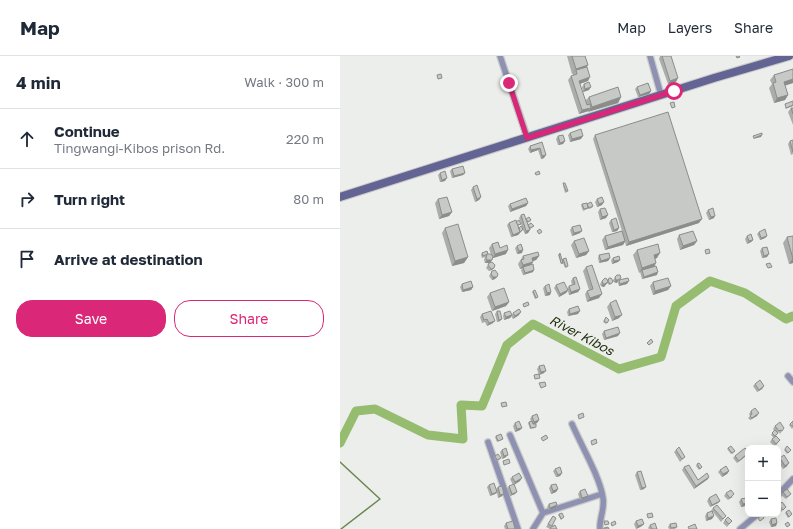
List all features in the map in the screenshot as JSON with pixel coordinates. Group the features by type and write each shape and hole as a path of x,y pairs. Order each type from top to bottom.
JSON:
{"street":[{"path":"500,56 527,138"},
{"path":"650,56 661,95"},
{"path":"340,197 789,56"},
{"path":"788,376 793,382"},
{"path":"572,424 598,480 602,494 604,509 600,529"},
{"path":"510,435 543,513"},
{"path":"488,442 518,529"},
{"path":"781,492 793,479"},
{"path":"533,529 543,513 602,494"},
{"path":"740,529 754,517"}],"building":[{"path":"572,56 585,56 588,65 576,69"},
{"path":"662,56 671,56 678,78 670,81"},
{"path":"587,67 590,77 579,81 587,105 590,104 591,108 582,110 571,76 577,74 576,70"},
{"path":"793,69 793,79 784,82 788,95 777,98 773,83 776,82 774,75"},
{"path":"441,74 442,78 438,79 437,75"},
{"path":"589,82 591,87 585,89 584,84"},
{"path":"648,83 651,91 640,95 637,87"},
{"path":"618,87 621,97 592,107 589,97"},
{"path":"793,101 793,105 786,108 785,104"},
{"path":"674,102 675,107 672,108 670,103"},
{"path":"668,112 702,219 629,242 595,135"},
{"path":"581,129 583,136 572,139 570,133"},
{"path":"762,133 762,135 754,138 753,136"},
{"path":"563,135 565,141 560,143 558,136"},
{"path":"793,140 793,152 790,141"},
{"path":"542,142 546,155 542,156 540,148 531,150 530,146"},
{"path":"463,166 465,173 454,176 452,169"},
{"path":"445,171 447,178 442,180 440,173"},
{"path":"539,171 540,174 536,175 535,173"},
{"path":"563,183 565,183 568,191 566,191"},
{"path":"477,185 481,197 477,199 473,187"},
{"path":"447,197 452,212 442,215 438,199"},
{"path":"602,197 604,202 599,204 597,199"},
{"path":"526,198 528,203 512,209 510,204"},
{"path":"591,202 593,206 589,208 587,204"},
{"path":"587,203 588,208 584,209 582,204"},
{"path":"605,208 608,215 602,217 600,209"},
{"path":"713,208 715,216 711,217 708,210"},
{"path":"524,214 530,230 526,231 521,215"},
{"path":"529,217 531,220 528,222 526,219"},
{"path":"616,218 619,228 614,230 611,220"},
{"path":"516,220 520,232 513,235 509,223"},
{"path":"519,220 521,224 518,225 516,222"},
{"path":"531,223 534,226 530,228 528,225"},
{"path":"458,224 468,257 455,261 445,228"},
{"path":"580,225 582,231 574,233 572,227"},
{"path":"521,226 523,229 520,232 519,228"},
{"path":"540,229 542,232 539,234 537,231"},
{"path":"765,229 767,236 761,238 759,232"},
{"path":"622,231 625,241 608,247 605,236"},
{"path":"693,231 697,241 683,246 679,235"},
{"path":"751,234 753,240 749,241 747,236"},
{"path":"793,236 793,259 787,237"},
{"path":"584,238 589,251 579,254 574,241"},
{"path":"498,242 500,248 507,245 508,250 495,254 492,244"},
{"path":"521,244 523,250 519,251 517,246"},
{"path":"658,244 660,253 654,255 656,263 642,268 637,250"},
{"path":"767,247 769,254 764,256 762,248"},
{"path":"709,249 710,253 706,254 705,250"},
{"path":"487,251 488,254 483,256 482,253"},
{"path":"538,252 539,256 532,258 533,262 523,265 521,260 524,259 523,256"},
{"path":"560,253 563,263 561,263"},
{"path":"609,253 610,258 601,261 599,255"},
{"path":"487,254 493,256 492,260 487,260"},
{"path":"619,256 620,260 614,261 613,258"},
{"path":"566,258 568,266 566,267 563,259"},
{"path":"492,262 495,265 494,268 491,269 488,265"},
{"path":"770,263 772,267 768,268 766,264"},
{"path":"533,264 534,270 525,273 523,267"},
{"path":"592,265 602,294 590,298 587,291 593,289 586,267"},
{"path":"656,266 658,272 644,277 642,270"},
{"path":"495,270 498,274 497,277 493,277 491,274 492,271"},
{"path":"620,275 621,278 616,280 615,277"},
{"path":"576,277 580,289 571,292 569,286 575,284 573,278"},
{"path":"605,278 608,282 603,284 602,281"},
{"path":"609,278 613,281 610,284 608,281"},
{"path":"628,278 629,281 620,284 619,280"},
{"path":"668,278 671,286 655,291 653,282"},
{"path":"471,281 473,287 463,290 462,284"},
{"path":"564,282 568,290 560,294 556,285"},
{"path":"549,284 551,292 547,293 545,286"},
{"path":"504,288 509,302 495,307 490,293"},
{"path":"535,290 538,297 536,298 533,291"},
{"path":"616,300 622,315 615,317 610,303"},
{"path":"528,302 529,305 524,307 523,304"},
{"path":"578,306 580,311 570,314 569,309"},
{"path":"519,309 521,312 515,316 513,313"},
{"path":"491,311 495,321 489,323 487,319 484,320 482,314"},
{"path":"497,311 500,311 502,319 499,320"},
{"path":"510,311 512,315 506,317 504,313"},
{"path":"606,317 609,320 607,323 604,321"},
{"path":"618,327 620,333 606,338 604,331"},
{"path":"651,339 653,342 649,345 647,343"},
{"path":"544,365 546,371 541,372 539,366"},
{"path":"539,374 540,378 535,379 534,375"},
{"path":"760,380 764,386 759,390 755,384"},
{"path":"545,382 546,386 541,388 539,383"},
{"path":"506,402 507,406 502,407 501,403"},
{"path":"755,408 759,413 752,418 750,416 752,414 751,411"},
{"path":"583,413 584,417 579,419 578,415"},
{"path":"537,414 539,420 534,422 532,416"},
{"path":"519,421 522,428 517,429 515,423"},
{"path":"532,421 533,424 536,424 536,427 531,428 529,422"},
{"path":"780,422 784,428 782,431 779,431 775,426"},
{"path":"775,430 778,433 775,436 772,433"},
{"path":"501,434 503,439 498,441 496,436"},
{"path":"546,435 548,438 543,441 541,438"},
{"path":"776,436 780,440 776,444 772,439"},
{"path":"596,439 597,443 592,445 591,441"},
{"path":"731,446 735,451 732,453 728,448"},
{"path":"787,446 791,450 788,453 785,449"},
{"path":"679,447 685,457 682,459 676,450"},
{"path":"506,448 508,455 504,456 502,450"},
{"path":"745,448 745,456 739,461 735,456"},
{"path":"498,454 501,458 497,460 495,456"},
{"path":"784,455 789,463 785,466 781,457"},
{"path":"509,459 510,463 504,465 503,461"},
{"path":"699,463 702,467 700,469 697,464"},
{"path":"689,465 698,480 707,473 709,477 696,486 684,467"},
{"path":"726,466 729,471 723,474 720,470"},
{"path":"560,467 562,473 558,475 555,469"},
{"path":"641,471 646,487 642,488 637,472"},
{"path":"519,473 522,478 515,482 512,477"},
{"path":"494,483 497,492 492,494 489,485"},
{"path":"514,484 517,492 512,494 509,486"},
{"path":"556,484 558,489 553,491 551,485"},
{"path":"502,486 504,494 500,495 498,487"},
{"path":"585,489 588,496 582,498 580,491"},
{"path":"787,489 791,494 787,497 783,492"},
{"path":"731,490 734,494 730,498 726,493"},
{"path":"716,494 720,501 712,505 709,498"},
{"path":"745,498 745,504 743,504 741,499"},
{"path":"556,502 557,505 550,508 549,504"},
{"path":"782,502 786,507 783,510 781,508"},
{"path":"717,505 726,516 723,519 713,508"},
{"path":"789,510 792,514 789,517 786,512"},
{"path":"712,511 714,516 708,518 707,513"},
{"path":"562,513 564,517 561,519 559,514"},
{"path":"652,513 653,517 648,518 647,514"},
{"path":"553,516 556,518 552,526 548,524"},
{"path":"728,517 732,521 729,524 725,520"},
{"path":"764,517 764,518 760,521 758,518"},
{"path":"776,518 777,523 772,525 771,519"},
{"path":"642,519 644,524 638,526 636,521"},
{"path":"513,521 515,529 508,529 506,523"},
{"path":"604,521 608,521 609,524 605,525"},
{"path":"615,521 616,524 612,526 611,523"},
{"path":"788,522 790,525 787,527 785,524"},
{"path":"655,523 657,529 652,529 650,525"},
{"path":"676,523 677,527 671,528 670,524"},
{"path":"695,524 697,529 689,529 688,527"},
{"path":"555,525 557,529 550,528"}],"waterway":[{"name":"River Kibos","path":"340,443 356,411 375,409 428,435 463,439 461,405 482,406 507,345 533,324 619,369 661,357 676,306 710,281 745,293 786,319 793,316"},
{"path":"340,462 380,499 341,529"}],"route":[{"path":"509,83 527,138 674,91"}]}
